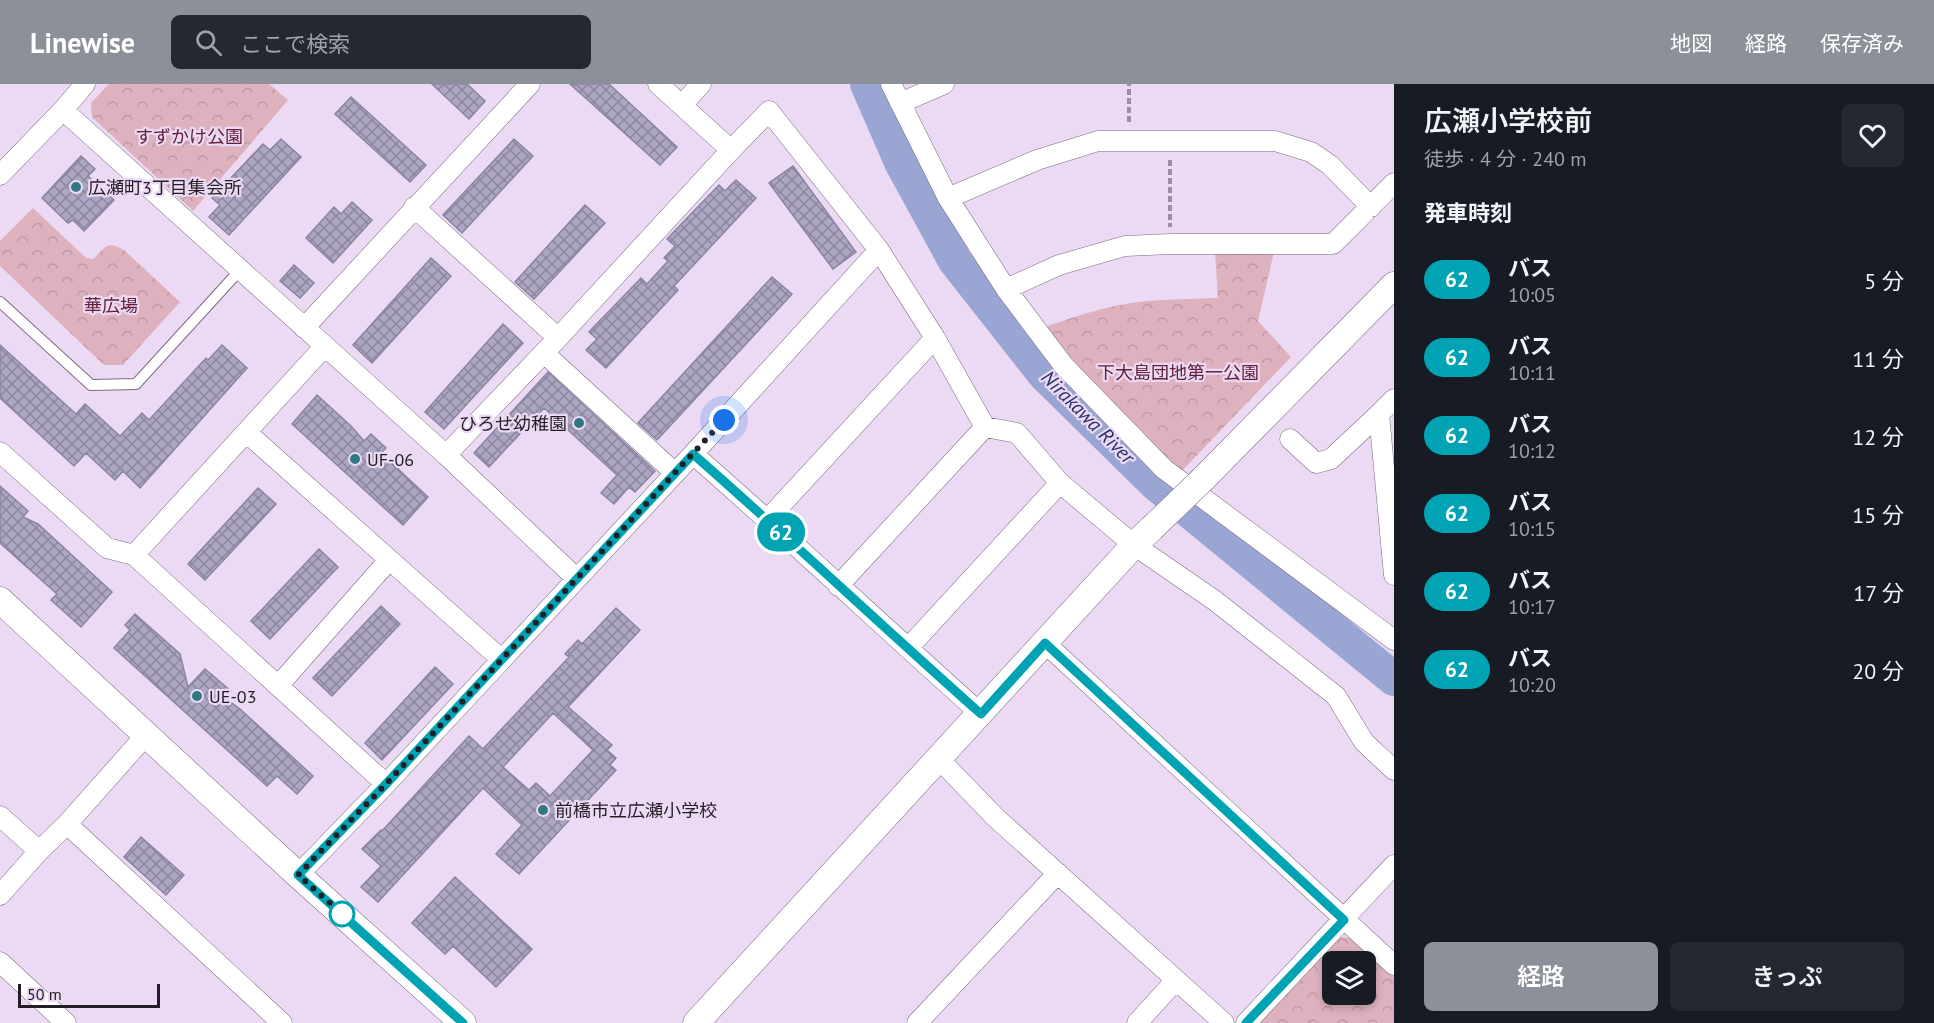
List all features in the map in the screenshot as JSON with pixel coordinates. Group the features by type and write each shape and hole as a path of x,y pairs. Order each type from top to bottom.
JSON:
{"street":[{"path":"0,175 85,84"},
{"path":"304,328 530,84"},
{"path":"658,84 730,150"},
{"path":"682,105 701,84"},
{"path":"891,84 948,198 1006,289 1064,366 1164,468 1394,640"},
{"path":"900,103 944,84"},
{"path":"63,110 446,455 576,578"},
{"path":"446,455 544,353 768,111 879,250 935,338 985,427"},
{"path":"948,198 1037,160 1098,141 1275,141 1311,152 1330,165 1371,207"},
{"path":"1006,289 1059,265 1125,246 1333,244 1394,183"},
{"path":"414,207 558,338"},
{"path":"298,875 386,784 693,454 879,250"},
{"path":"697,1023 1143,537 1394,285"},
{"path":"768,519 935,338"},
{"path":"134,555 324,347"},
{"path":"544,353 675,473"},
{"path":"1290,439 1316,464 1331,459 1394,399"},
{"path":"1379,414 1394,575"},
{"path":"985,427 1017,433 1060,483 1143,537 1214,600 1335,696 1364,742 1394,770"},
{"path":"838,586 985,427"},
{"path":"246,432 501,659"},
{"path":"0,452 107,548 134,555 386,784"},
{"path":"693,454 768,519 838,586 981,714"},
{"path":"908,648 1060,483"},
{"path":"278,686 389,560"},
{"path":"0,600 298,875 463,1023"},
{"path":"1045,643 1394,965"},
{"path":"0,895 146,735"},
{"path":"939,759 995,817 1224,1023"},
{"path":"0,816 39,851"},
{"path":"67,824 282,1023"},
{"path":"1246,1023 1394,865"},
{"path":"917,1023 1058,873"},
{"path":"0,962 66,1023"},
{"path":"1137,1023 1176,980"}],"lane":[{"path":"0,302 91,385 136,384 240,270"}],"path":[{"path":"1129,84 1129,141"},
{"path":"1170,141 1170,244"}],"green space":[{"name":"すずかけ公園","path":"109,84 269,84 288,100 193,211 92,117 91,103"},
{"name":"華広場","path":"33,208 86,258 93,259 110,245 124,250 180,302 123,365 104,365 0,266 0,241"},
{"name":"下大島団地第一公園","path":"1215,252 1274,252 1258,321 1291,357 1180,473 1077,372 1045,327 1115,306 1159,300 1218,298"},
{"path":"1339,937 1353,938 1367,951 1326,951"},
{"path":"1322,955 1322,1005 1376,1005 1376,960 1394,977 1394,1023 1258,1023"}],"building":[{"path":"432,84 467,84 485,101 469,119"},
{"path":"570,84 609,84 677,147 660,165"},
{"path":"351,97 426,165 410,182 335,114"},
{"path":"281,139 301,157 229,235 209,217 220,205 212,198 263,144 270,150"},
{"path":"514,139 533,156 462,233 443,215"},
{"name":"広瀬町3丁目集会所","path":"81,156 95,169 88,176 114,200 84,231 73,220 68,223 42,198"},
{"path":"793,166 856,252 833,269 769,183"},
{"path":"736,180 756,198 674,286 678,290 606,368 586,350 597,339 589,332 641,278 647,284 668,261 664,258 675,246 667,239 719,185 725,191"},
{"path":"352,202 372,220 333,263 306,238 334,207 341,214"},
{"path":"585,205 605,223 534,299 515,282"},
{"path":"431,258 451,276 372,363 353,345"},
{"path":"294,265 314,283 300,298 280,281"},
{"path":"772,277 792,294 657,440 638,423"},
{"path":"503,324 523,343 444,429 425,412"},
{"path":"0,345 76,414 85,404 120,436 142,413 149,420 206,358 208,360 222,345 247,368 140,488 123,471 115,480 86,453 74,466 0,398"},
{"path":"548,372 655,471 635,492 629,487 614,504 601,493 617,475 544,408 489,467 474,453"},
{"name":"UF-06","path":"317,395 364,441 371,434 386,448 381,453 428,497 403,525 292,424"},
{"path":"0,486 28,511 23,517 38,524 112,592 81,627 51,600 57,594 0,543"},
{"path":"258,488 276,504 205,580 188,564"},
{"path":"319,549 338,567 270,639 251,621"},
{"path":"381,606 400,624 332,696 313,678"},
{"path":"616,608 640,630 568,707 612,745 607,750 616,758 610,765 616,770 519,874 496,854 522,825 483,788 378,902 361,887 381,866 362,849 382,831 469,736 483,749 569,657 565,654 578,640 582,644","holes":["553,713 593,750 550,796 536,783 529,790 503,767"]},
{"name":"UE-03","path":"135,614 180,654 188,687 205,669 231,691 225,698 313,776 297,794 277,776 267,786 114,648 130,630 125,625"},
{"path":"435,667 453,684 382,760 365,743"},
{"path":"141,837 184,875 166,895 124,857"},
{"path":"455,877 532,949 496,987 453,946 445,954 412,923"}],"waterway":[{"name":"Nirakawa River","path":"867,84 901,162 955,261 1044,374 1156,484 1394,679"}],"bus line":[{"name":"62","path":"463,1023 298,875 386,784 693,454 768,519 838,586 981,714 1045,643 1344,920 1246,1023"}],"place":[{"name":"広瀬町3丁目集会所","path":"76,187"},
{"name":"ひろせ幼稚園","path":"579,423"},
{"name":"UF-06","path":"355,459"},
{"name":"UE-03","path":"197,696"},
{"name":"前橋市立広瀬小学校","path":"543,810"}],"route":[{"path":"342,914 348,919 298,875 386,784 724,420"}]}
